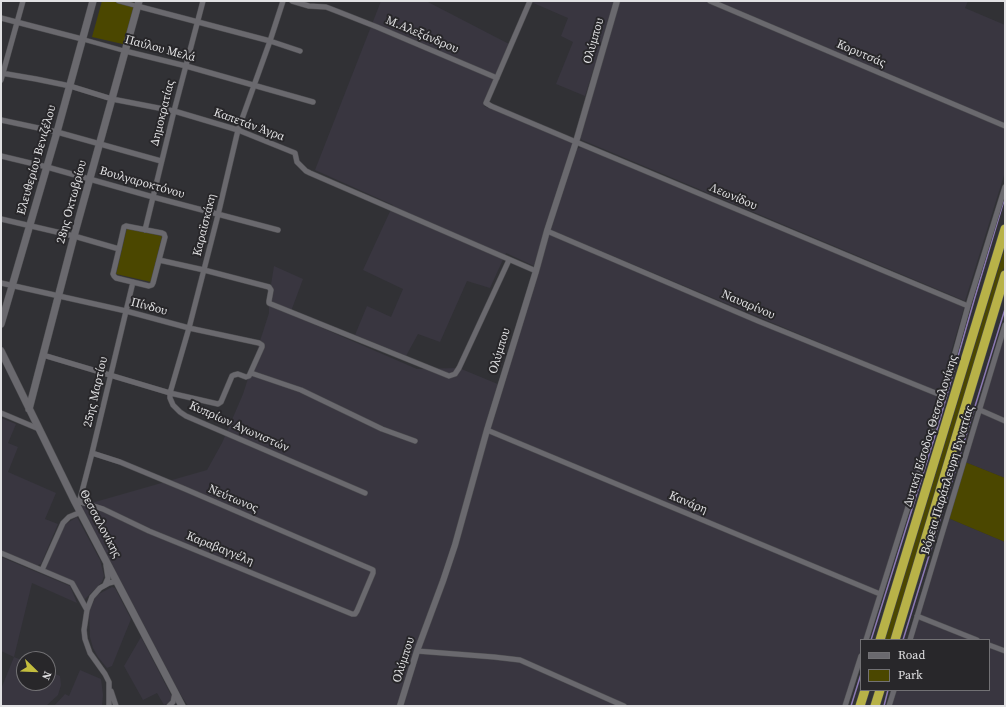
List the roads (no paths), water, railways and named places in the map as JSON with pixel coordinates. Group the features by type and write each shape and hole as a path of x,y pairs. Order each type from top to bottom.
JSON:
{"highway":[{"name":"Δυτική Είσοδος Θεσσαλονίκης","path":"880,639 1005,229"},
{"path":"895,639 1005,275"},
{"path":"860,706 865,691"},
{"path":"875,706 880,691"}],"main road":[{"name":"Ελευθερίου Βενιζέλου","path":"1,324 57,132 93,1"},
{"name":"28ης Οκτωβρίου","path":"30,409 74,236 138,4"},
{"name":"Θεσσαλονίκης","path":"1,351 39,429 182,706"}],"street":[{"path":"1,80 23,1"},
{"path":"118,1 138,4 300,51"},
{"name":"Δημοκρατίας","path":"145,230 161,161 204,1"},
{"name":"Καραϊσκάκη","path":"170,393 204,270 238,130 253,85 270,42 283,1"},
{"name":"Μ.Αλεξάνδρου","path":"292,1 308,6 326,8 339,12 497,78"},
{"path":"497,78 530,1"},
{"name":"Ολύμπου","path":"400,706 417,651 455,545 487,430 536,272 547,231 576,142 617,1"},
{"name":"Κορυτσάς","path":"710,1 1005,126"},
{"name":"Παύλου Μελά","path":"1,18 186,66 313,102"},
{"name":"Καπετάν Άγρα","path":"2,74 70,86 112,98 174,111 238,130 294,152 297,162 310,173 536,272"},
{"name":"Λεωνίδου","path":"497,78 486,103 491,106 968,306"},
{"path":"1,120 57,132 161,161"},
{"name":"Βουλγαροκτόνου","path":"1,156 47,167 218,215 278,230"},
{"path":"866,639 943,396 968,306 1005,187"},
{"path":"1,219 74,236 119,249"},
{"path":"126,226 145,230 164,234 154,283 150,286 116,278 113,274 124,227 126,226"},
{"name":"Ναυαρίνου","path":"547,231 758,321 943,396"},
{"path":"159,260 204,270 270,288 269,303 271,304 299,317 449,376 455,374 459,368 509,260"},
{"name":"25ης Μαρτίου","path":"78,505 133,282"},
{"name":"Πίνδου","path":"1,283 59,295 189,328 261,344 262,347 250,373"},
{"name":"Βόρεια Παράπλευρη Εγνατίας","path":"910,639 1005,325"},
{"path":"43,355 170,393 218,404 221,402 234,374 247,377 250,373 301,390 414,442"},
{"name":"Κυπρίων Αγωνιστών","path":"170,393 170,398 173,405 186,416 365,493"},
{"path":"980,410 1005,420"},
{"path":"1,413 39,429"},
{"name":"Κανάρη","path":"487,430 880,594"},
{"name":"Νεύτωνος","path":"92,453 120,462 178,486 372,569 374,572 357,612"},
{"path":"42,570 63,523 78,505"},
{"name":"Καραβαγγέλη","path":"78,505 103,509 149,531 352,614 357,612"},
{"path":"1,553 72,583 87,610"},
{"path":"105,585 108,578 106,560"},
{"path":"116,706 109,682 90,652 85,639 84,630 87,610 96,592 105,585 117,581"},
{"path":"917,616 974,639"},
{"path":"990,645 1005,651"},
{"path":"417,651 520,660 624,706"},
{"path":"845,706 860,659"},
{"path":"109,682 109,706"},
{"path":"889,706 894,691"},
{"path":"169,706 174,702 175,692"}],"waterway":[{"path":"871,639 938,426 1005,197"},
{"path":"903,639 1005,309"},
{"path":"851,706 860,677"},
{"path":"884,706 888,691"}]}
